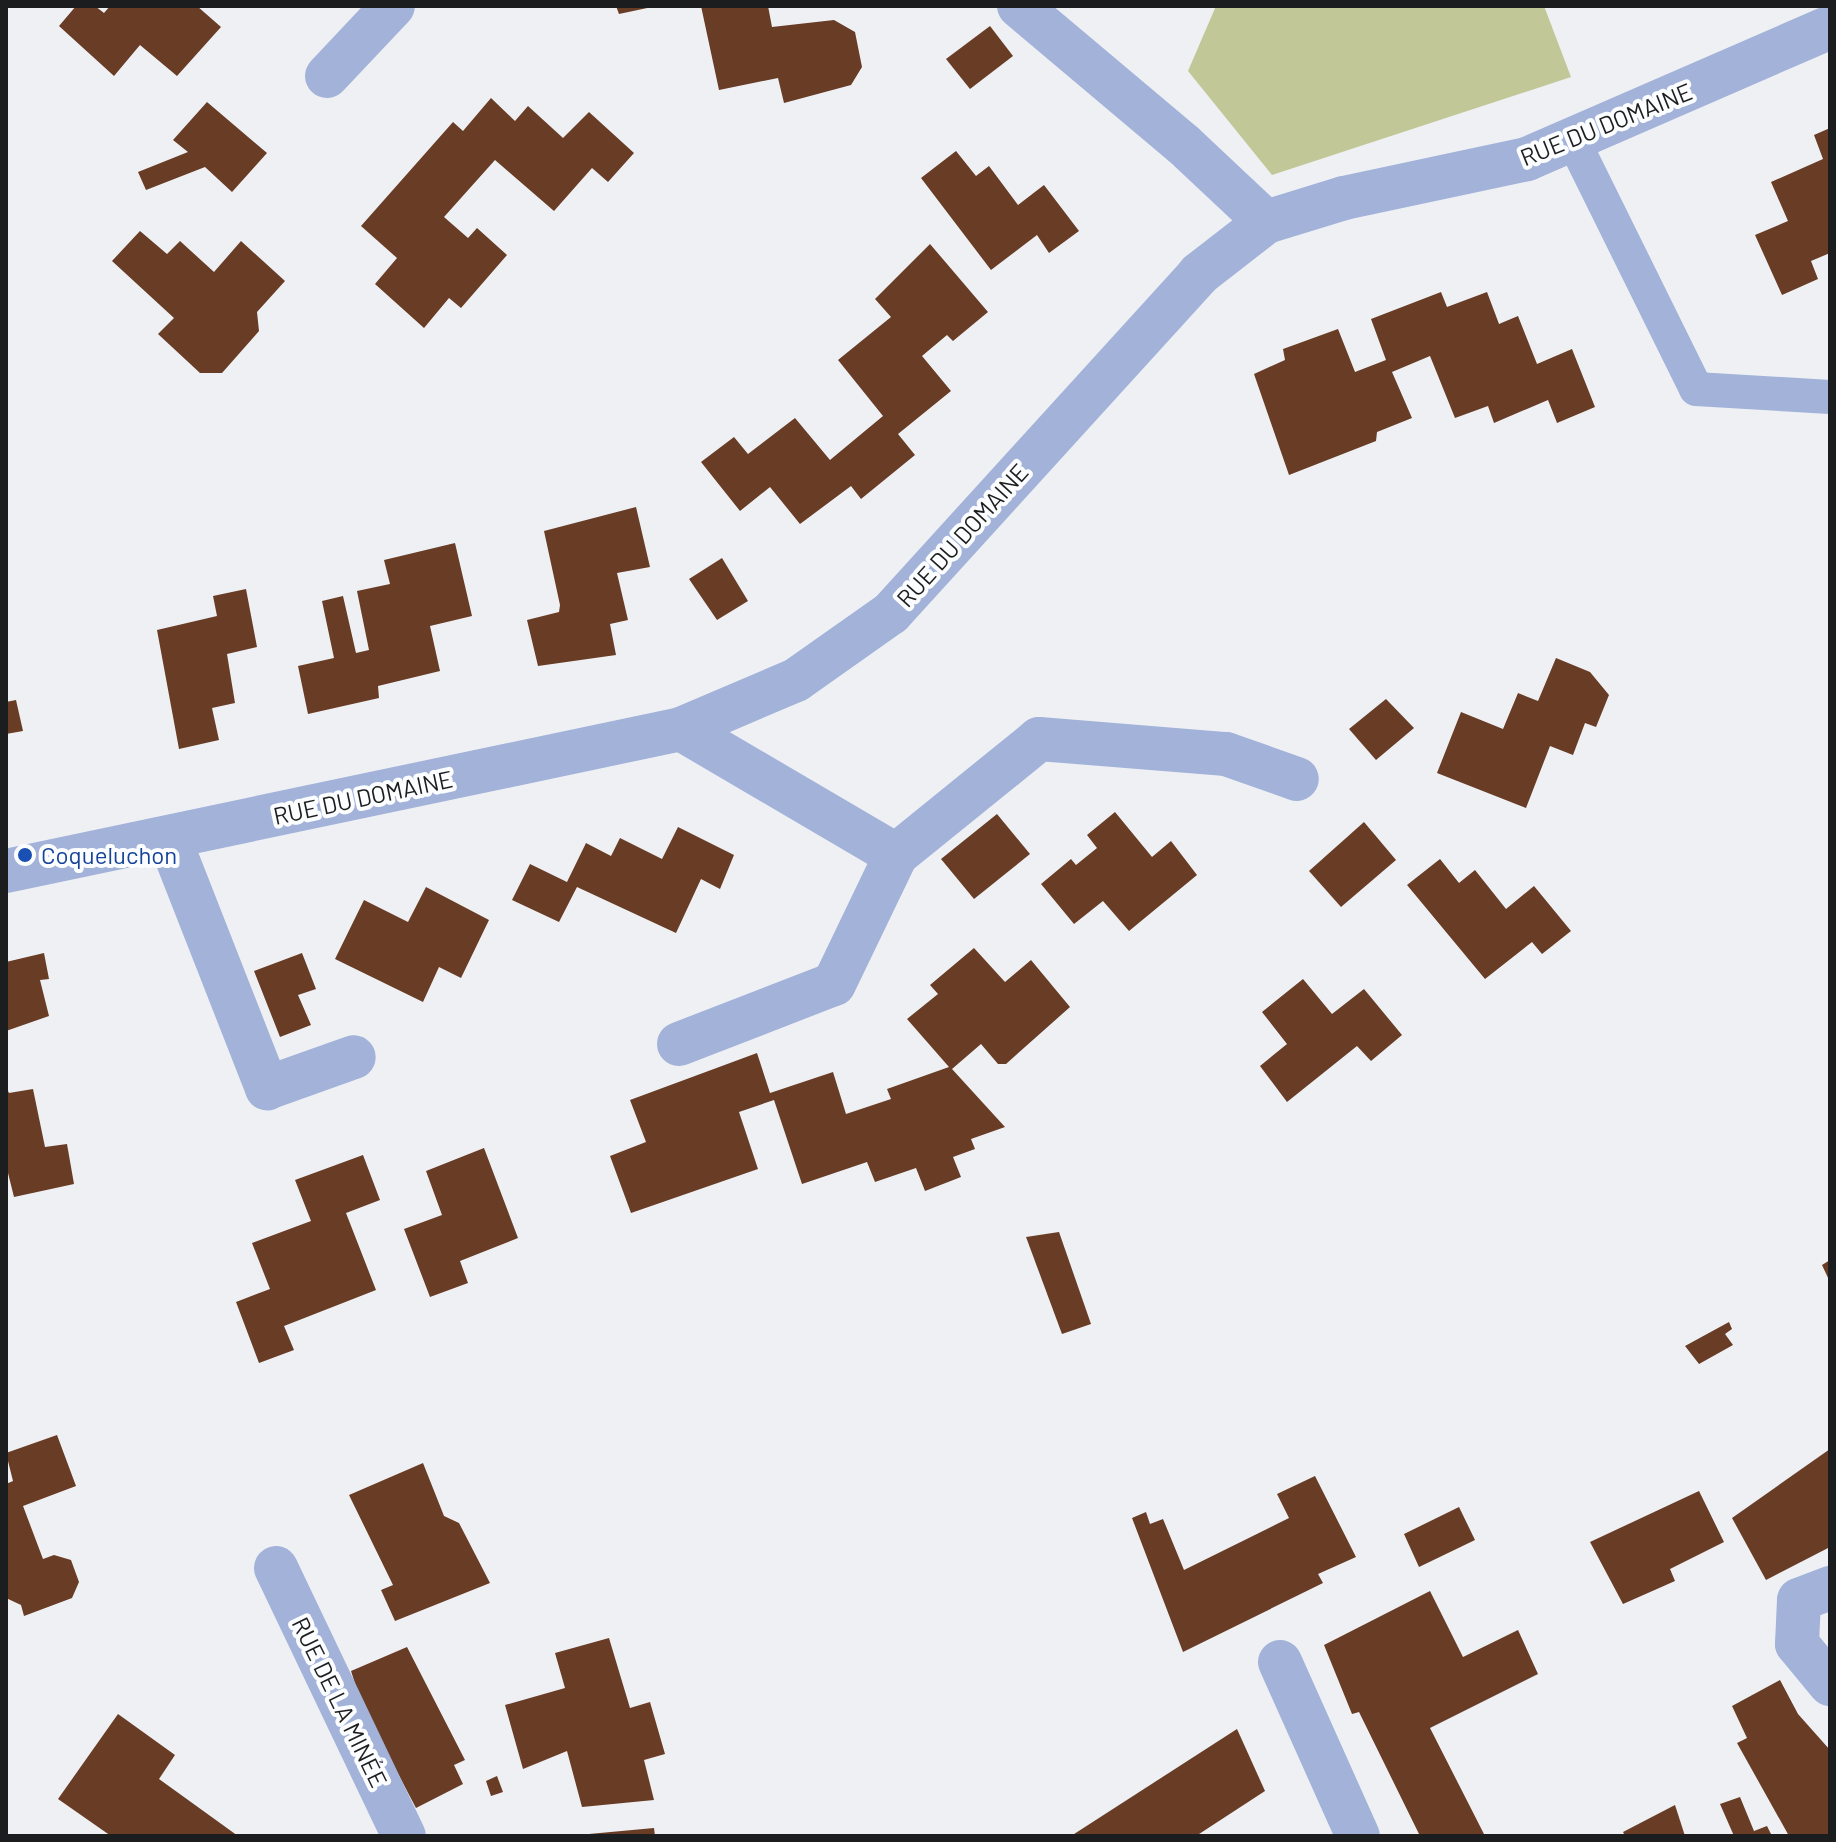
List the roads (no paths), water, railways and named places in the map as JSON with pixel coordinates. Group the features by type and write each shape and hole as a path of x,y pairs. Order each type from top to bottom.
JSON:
{"street":[{"path":"327,76 393,6"},
{"path":"1019,6 1183,144 1266,222"},
{"name":"RUE DU DOMAINE","path":"6,871 681,729 796,680 891,613 1199,274 1266,222 1344,198 1527,159 1574,142 1830,27"},
{"path":"681,729 896,855"},
{"path":"679,1044 834,984 896,855 1039,739 1226,754 1297,779"},
{"path":"169,838 267,1088 354,1057"},
{"name":"RUE DE LA MINÉE","path":"276,1568 404,1836"},
{"path":"1830,1588 1799,1600 1797,1644 1830,1684"},
{"path":"1280,1662 1358,1836"}],"lane":[{"path":"1574,142 1696,389 1830,397"}],"place":[{"name":"Coqueluchon","path":"25,855"}]}
